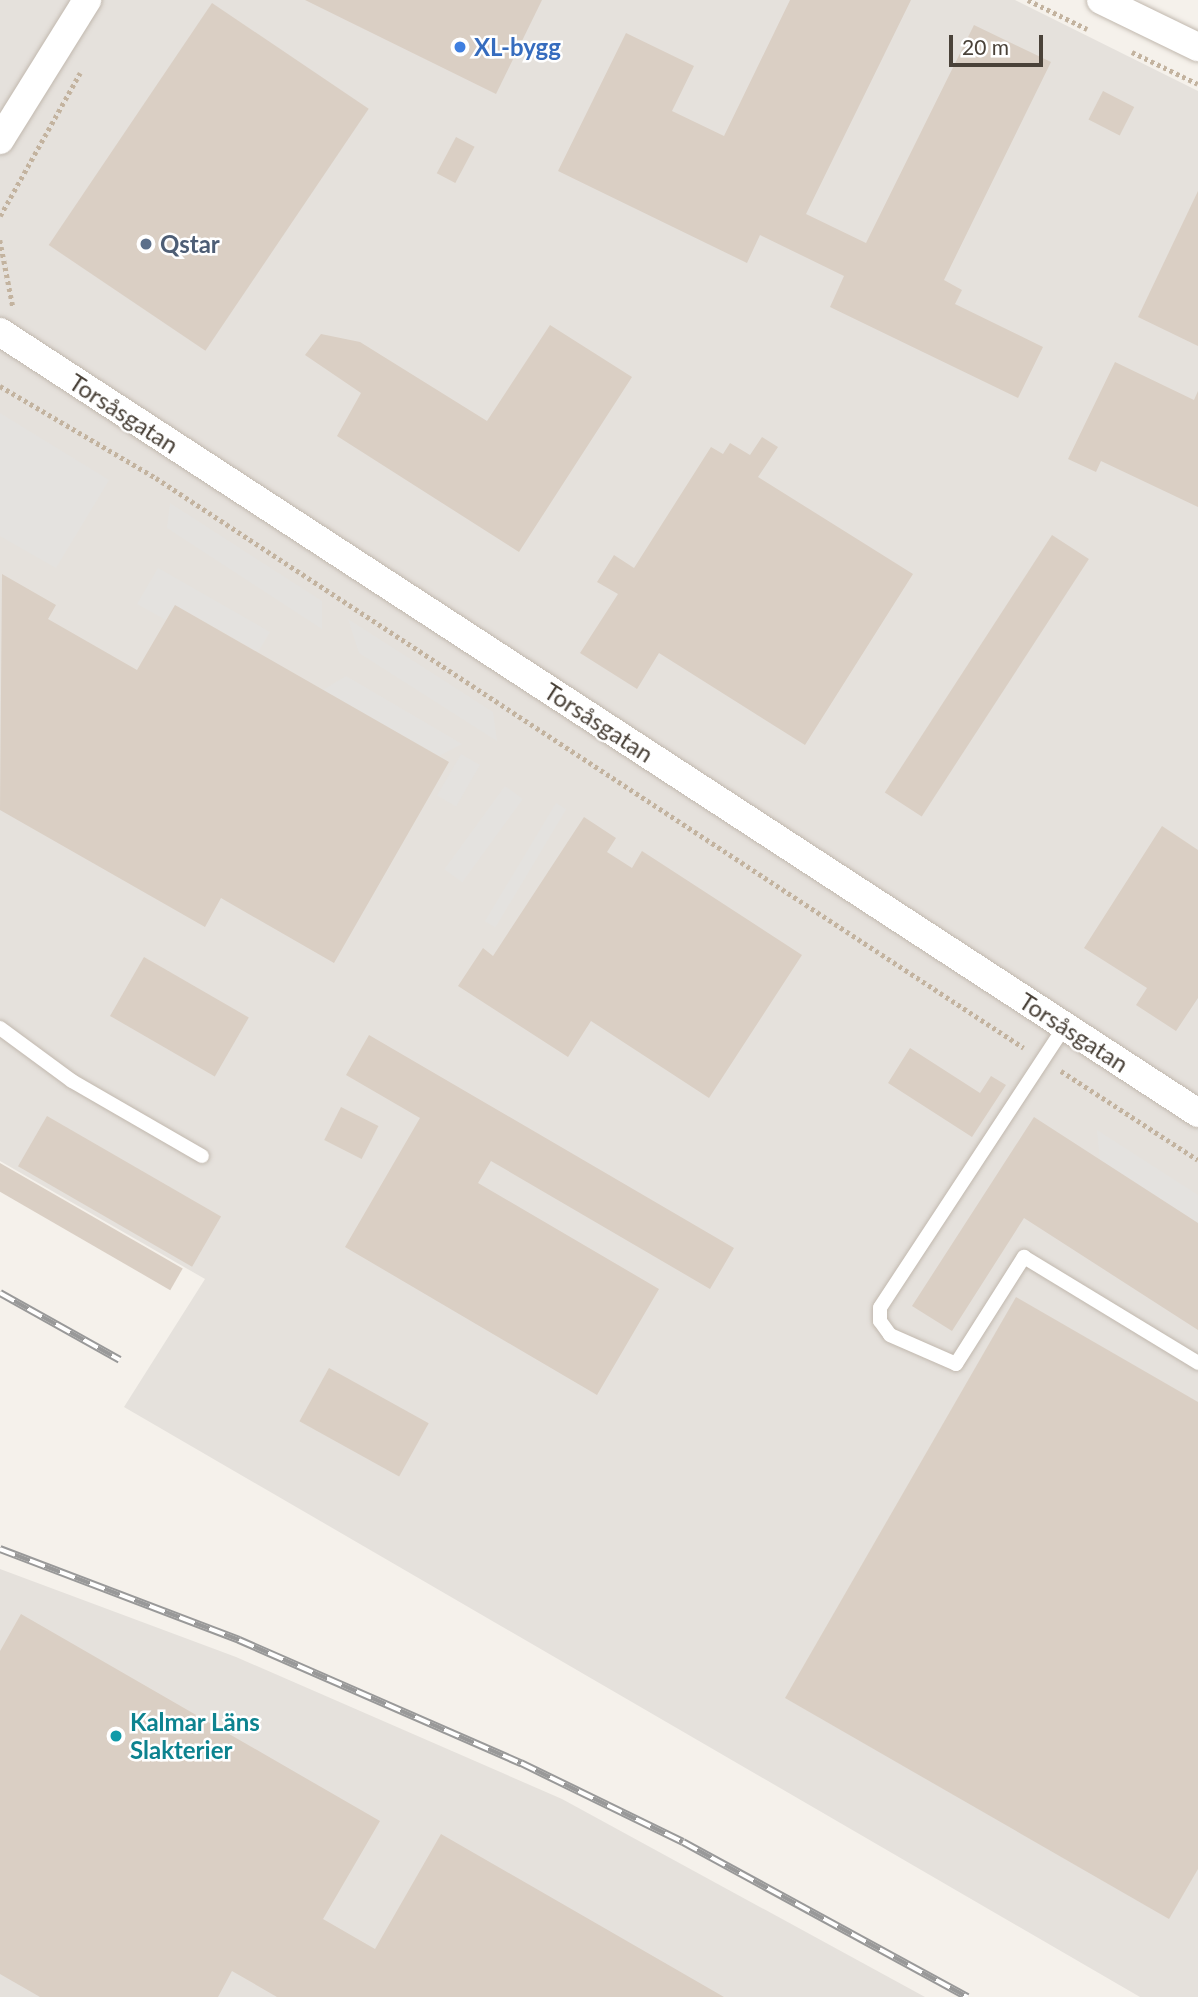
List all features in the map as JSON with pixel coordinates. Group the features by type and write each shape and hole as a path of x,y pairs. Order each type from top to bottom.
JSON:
{"street":[{"path":"0,140 87,0"},
{"path":"1101,0 1198,47"},
{"name":"Torsåsgatan","path":"3,335 1198,1113"}],"lane":[{"path":"1065,1026 880,1308 880,1321 890,1335 956,1364 1024,1257 1198,1363"},
{"path":"0,1028 72,1081 202,1156"}],"path":[{"path":"0,216 88,60"},
{"path":"0,240 16,298 3,335"},
{"path":"0,386 156,478 1198,1160"}],"shaded area":[{"path":"0,0 1015,0 1198,91 1198,1997 1140,1997 124,1407 205,1279 0,1161"},
{"path":"0,413 109,480 56,568 0,536"},
{"path":"170,503 322,601 322,629 167,528"},
{"path":"158,568 270,632 258,652 175,605 166,620 137,604"},
{"path":"348,619 493,712 497,741 359,653"},
{"path":"346,676 462,744 439,756 323,690"},
{"path":"461,754 480,765 456,807 437,796"},
{"path":"505,786 523,799 462,882 444,869"},
{"path":"556,803 566,809 495,927 485,921"},
{"path":"1097,1130 1198,1195 1198,1223 1100,1160"},
{"name":"Kalmar Läns Slakterier","path":"0,1569 236,1657 562,1799 925,1997 0,1997"}],"building":[{"name":"XL-bygg","path":"305,0 542,0 496,94"},
{"path":"790,0 911,0 806,214 866,243 974,25 1051,62 944,280 962,290 955,304 1043,347 1018,398 830,307 844,276 760,235 747,263 558,171 626,33 694,66 672,111 724,136"},
{"path":"212,3 369,109 205,351 49,245"},
{"path":"1103,91 1134,107 1120,135 1088,120"},
{"path":"456,137 475,147 455,183 437,173"},
{"path":"1198,191 1198,346 1138,317"},
{"path":"550,325 632,377 519,552 337,436 361,393 305,355 321,334 360,342 487,421"},
{"path":"1115,362 1194,400 1198,391 1198,507 1101,461 1096,472 1068,459"},
{"path":"762,437 778,447 758,477 913,574 805,745 659,653 637,689 580,653 618,594 597,582 614,555 634,568 711,447 723,454 730,443 750,455"},
{"path":"1052,535 1089,559 922,816 885,792"},
{"path":"2,574 56,605 48,619 137,670 175,605 449,762 334,963 221,898 205,927 0,810"},
{"path":"584,817 616,838 607,852 632,868 642,851 802,955 709,1098 591,1021 568,1057 458,986 483,948 493,956"},
{"path":"1162,826 1198,850 1198,998 1176,1031 1136,1005 1147,988 1084,948"},
{"path":"144,957 249,1018 215,1076 110,1016"},
{"path":"369,1035 734,1248 710,1289 491,1161 478,1183 659,1289 597,1395 345,1247 420,1118 346,1075"},
{"path":"910,1048 980,1093 991,1076 1006,1085 972,1137 888,1083"},
{"path":"341,1107 378,1126 362,1159 324,1140"},
{"path":"47,1116 221,1216 192,1267 18,1166"},
{"path":"1034,1117 1198,1223 1198,1330 1024,1218 952,1331 912,1306"},
{"path":"0,1163 183,1268 170,1290 0,1192"},
{"path":"1016,1297 1198,1402 1198,1869 1169,1919 785,1698"},
{"path":"329,1368 429,1423 399,1477 299,1421"},
{"name":"Kalmar Läns Slakterier","path":"21,1614 380,1821 323,1919 375,1949 441,1834 724,1997 277,1997 232,1971 218,1997 40,1997 0,1974 0,1651"}],"railway":[{"path":"0,1293 120,1360"},
{"path":"0,1549 239,1640 521,1763 683,1842 967,1997"}],"place":[{"name":"XL-bygg","path":"460,47"},
{"name":"Qstar","path":"146,244"},
{"name":"Kalmar Läns Slakterier","path":"116,1736"}]}
